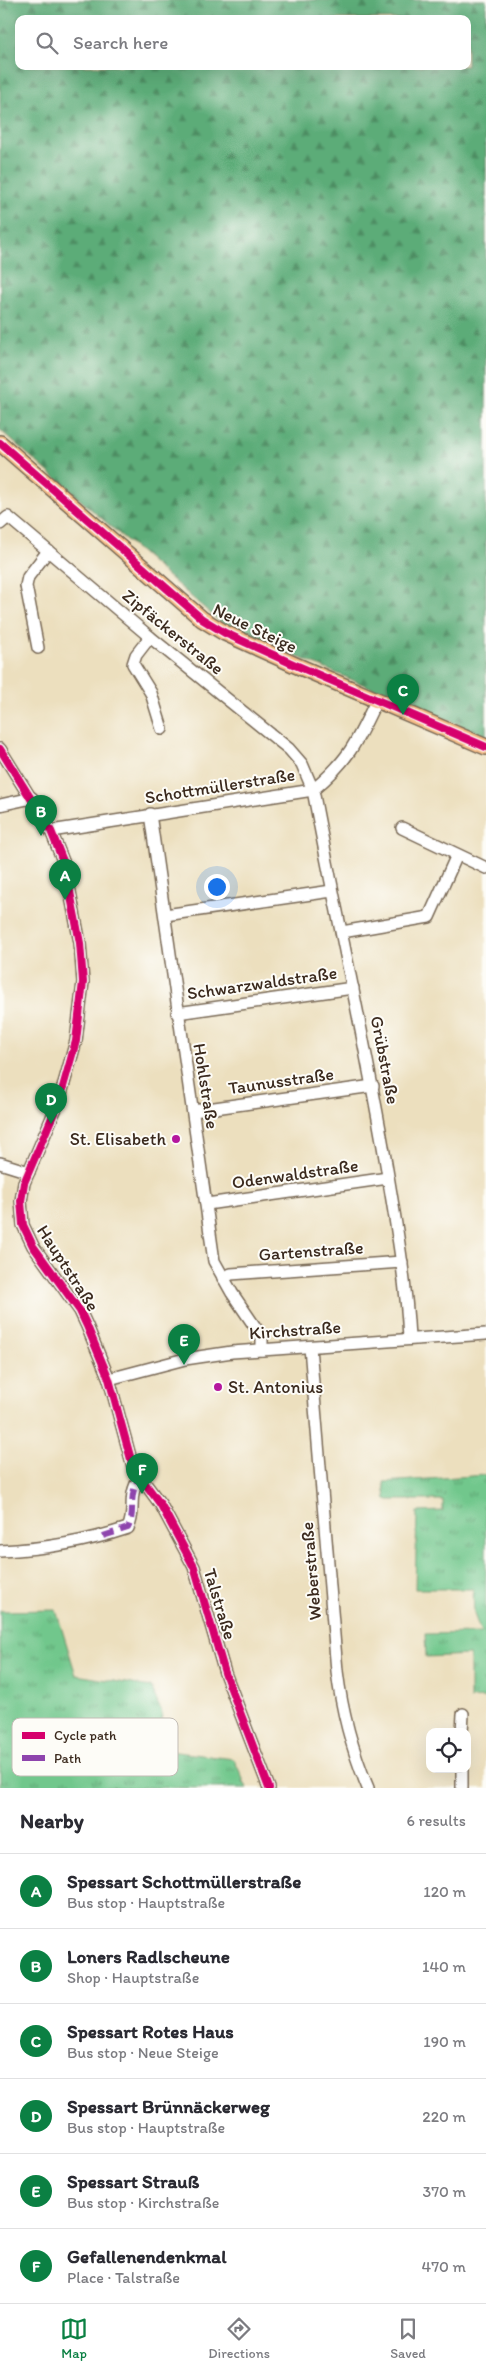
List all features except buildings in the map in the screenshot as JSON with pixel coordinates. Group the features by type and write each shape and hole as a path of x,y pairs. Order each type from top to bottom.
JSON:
{"main road":[{"name":"Neue Steige","path":"0,443 202,619 225,633 486,747"}],"street":[{"name":"Zipfäckerstraße","path":"3,517 48,551 150,637 289,749 302,764 314,790"},
{"path":"38,648 26,586 28,577 48,551"},
{"path":"150,637 136,655 132,664 151,693 162,730"},
{"name":"Schottmüllerstraße","path":"51,831 150,814 314,790 337,770 349,755 378,700"},
{"name":"Hauptstraße","path":"0,749 51,831 65,866 74,904 83,982 76,1041 59,1101 29,1172 21,1201 23,1225 33,1246 80,1312 109,1379"},
{"name":"Grübstraße","path":"314,790 332,891 373,1086 402,1262 409,1338"},
{"path":"0,805 32,798"},
{"name":"Hohlstraße","path":"150,814 214,1261 262,1337 262,1350"},
{"path":"402,828 486,868"},
{"path":"342,932 429,917 458,855"},
{"path":"165,915 332,891"},
{"name":"Schwarzwaldstraße","path":"177,1013 353,988"},
{"name":"Taunusstraße","path":"193,1111 373,1086"},
{"path":"0,1163 29,1172"},
{"name":"Odenwaldstraße","path":"207,1204 388,1178"},
{"name":"Gartenstraße","path":"223,1278 232,1274 402,1262"},
{"name":"Kirchstraße","path":"109,1379 185,1359 262,1350 486,1334"},
{"name":"Weberstraße","path":"310,1347 338,1680 349,1740 368,1788"},
{"name":"Talstraße","path":"109,1379 130,1459 140,1477 161,1505 194,1567 225,1673 269,1788"},
{"path":"0,1550 68,1544 128,1528 132,1520 131,1498 133,1487 140,1477"},
{"path":"462,1714 462,1728"},
{"path":"462,1773 462,1788"}],"green space":[{"path":"0,0 486,0 486,736 226,627 0,430"},
{"path":"486,1475 486,1698 470,1699 470,1655 426,1657 425,1634 481,1633 474,1614 473,1589 415,1589 417,1512 443,1511 443,1500 386,1500 384,1482"},
{"path":"56,1610 76,1675 151,1687 162,1713 162,1718 12,1718 12,1776 178,1776 178,1752 234,1759 247,1788 0,1787 0,1611"}],"marked path":[{"path":"103,1536 128,1528 132,1515 133,1491 140,1477"}],"cycle path":[{"path":"0,443 202,619 225,633 293,664 486,747"},
{"path":"0,749 51,831 65,866 80,943 83,982 76,1041 59,1101 24,1183 21,1201 23,1225 33,1246 80,1311 109,1379 133,1467 161,1505 194,1567 225,1673 269,1788"}],"place":[{"name":"Spessart Rotes Haus","path":"403,715"},
{"name":"Loners Radlscheune","path":"41,836"},
{"name":"Spessart Schottmüllerstraße","path":"65,900"},
{"name":"Spessart Brünnäckerweg","path":"51,1124"},
{"name":"St. Elisabeth","path":"176,1139"},
{"name":"Spessart Strauß","path":"184,1365"},
{"name":"St. Antonius","path":"218,1387"},
{"name":"Gefallenendenkmal","path":"142,1494"}]}
